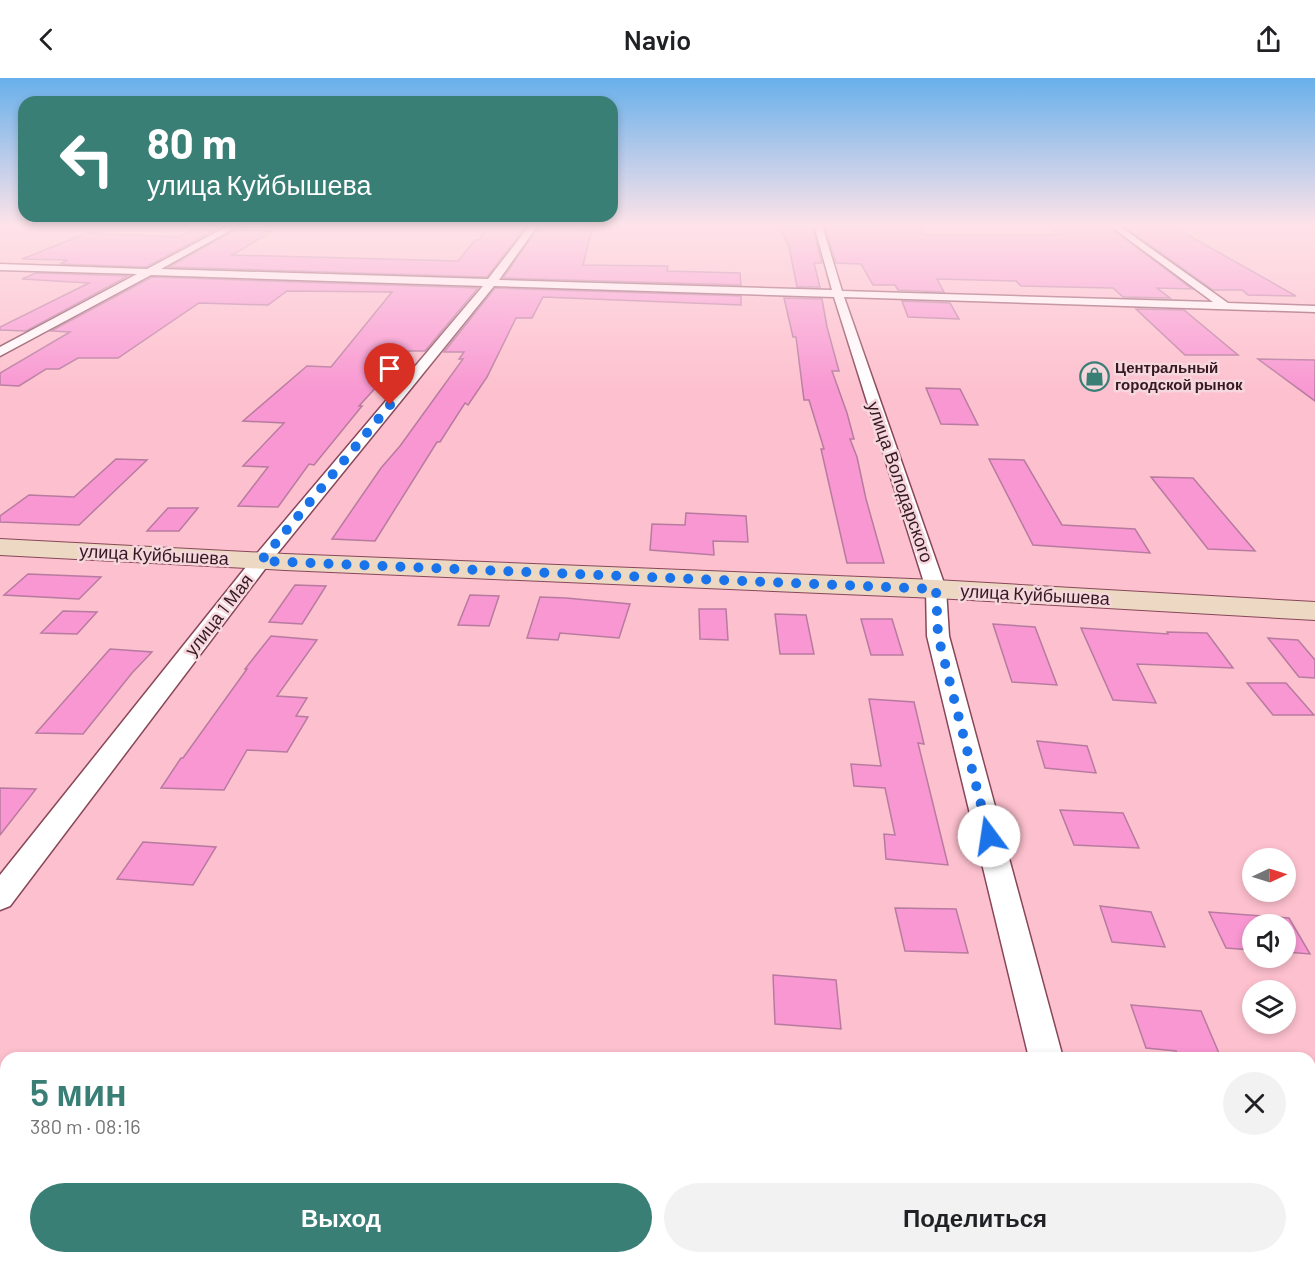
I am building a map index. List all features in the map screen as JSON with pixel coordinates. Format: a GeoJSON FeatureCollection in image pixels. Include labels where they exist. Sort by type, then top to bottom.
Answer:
{"type":"FeatureCollection","features":[{"type":"Feature","properties":{"kind":"street"},"geometry":{"type":"LineString","coordinates":[[0,352],[132,280]]}},
{"type":"Feature","properties":{"kind":"street"},"geometry":{"type":"LineString","coordinates":[[413,280],[1315,309]]}},
{"type":"Feature","properties":{"kind":"street","name":"улица 1 Мая"},"geometry":{"type":"LineString","coordinates":[[0,897],[261,561],[493,280]]}},
{"type":"Feature","properties":{"kind":"street","name":"улица Володарского"},"geometry":{"type":"LineString","coordinates":[[834,280],[936,589],[938,636],[1044,1052]]}},
{"type":"Feature","properties":{"kind":"street"},"geometry":{"type":"LineString","coordinates":[[1189,280],[1225,306]]}},
{"type":"Feature","properties":{"kind":"street","name":"улица Куйбышева"},"geometry":{"type":"LineString","coordinates":[[0,547],[261,561],[936,589],[1315,612]]}},
{"type":"Feature","properties":{"kind":"building"},"geometry":{"type":"Polygon","coordinates":[[[43,280],[120,280],[26,331],[0,330],[0,327],[89,283],[43,280]]]}},
{"type":"Feature","properties":{"kind":"building"},"geometry":{"type":"Polygon","coordinates":[[[146,280],[248,280],[478,288],[425,351],[409,351],[359,406],[362,406],[314,465],[309,464],[278,507],[238,506],[268,467],[243,466],[284,423],[243,421],[307,366],[331,367],[392,292],[287,291],[268,305],[199,303],[118,358],[78,358],[59,369],[46,369],[19,386],[0,385],[0,373],[70,332],[51,331],[146,280]]]}},
{"type":"Feature","properties":{"kind":"building"},"geometry":{"type":"Polygon","coordinates":[[[580,280],[741,280],[741,285],[580,280]]]}},
{"type":"Feature","properties":{"kind":"building"},"geometry":{"type":"Polygon","coordinates":[[[796,280],[818,280],[820,287],[797,287],[796,280]]]}},
{"type":"Feature","properties":{"kind":"building"},"geometry":{"type":"Polygon","coordinates":[[[870,280],[938,280],[944,292],[898,290],[895,285],[873,285],[870,280]]]}},
{"type":"Feature","properties":{"kind":"building"},"geometry":{"type":"Polygon","coordinates":[[[987,280],[1180,280],[1192,289],[1157,288],[1170,298],[1123,297],[1113,288],[1021,286],[1016,281],[987,280]]]}},
{"type":"Feature","properties":{"kind":"building"},"geometry":{"type":"Polygon","coordinates":[[[1199,280],[1268,280],[1296,296],[1248,295],[1242,290],[1213,290],[1199,280]]]}},
{"type":"Feature","properties":{"kind":"building"},"geometry":{"type":"Polygon","coordinates":[[[495,288],[741,296],[741,305],[543,297],[532,318],[516,318],[487,377],[468,405],[465,403],[440,442],[437,442],[375,541],[332,539],[381,468],[400,446],[463,359],[459,359],[464,352],[444,352],[495,288]]]}},
{"type":"Feature","properties":{"kind":"building"},"geometry":{"type":"Polygon","coordinates":[[[784,298],[822,299],[839,371],[832,371],[847,413],[854,439],[850,439],[857,457],[884,563],[847,563],[821,449],[824,449],[809,400],[804,400],[796,337],[793,337],[784,298]]]}},
{"type":"Feature","properties":{"kind":"building"},"geometry":{"type":"Polygon","coordinates":[[[902,301],[950,303],[959,319],[908,317],[902,301]]]}},
{"type":"Feature","properties":{"kind":"building"},"geometry":{"type":"Polygon","coordinates":[[[1136,309],[1184,310],[1238,355],[1185,355],[1136,309]]]}},
{"type":"Feature","properties":{"kind":"building"},"geometry":{"type":"Polygon","coordinates":[[[1258,359],[1315,360],[1315,401],[1258,359]]]}},
{"type":"Feature","properties":{"kind":"building"},"geometry":{"type":"Polygon","coordinates":[[[926,388],[960,389],[978,425],[941,424],[926,388]]]}},
{"type":"Feature","properties":{"kind":"building"},"geometry":{"type":"Polygon","coordinates":[[[116,459],[147,460],[79,525],[0,522],[0,516],[29,495],[74,497],[116,459]]]}},
{"type":"Feature","properties":{"kind":"building"},"geometry":{"type":"Polygon","coordinates":[[[989,459],[1024,460],[1062,525],[1135,529],[1150,553],[1033,545],[989,459]]]}},
{"type":"Feature","properties":{"kind":"building"},"geometry":{"type":"Polygon","coordinates":[[[1151,477],[1193,478],[1255,551],[1208,549],[1151,477]]]}},
{"type":"Feature","properties":{"kind":"building"},"geometry":{"type":"Polygon","coordinates":[[[168,508],[198,508],[179,531],[147,531],[168,508]]]}},
{"type":"Feature","properties":{"kind":"building"},"geometry":{"type":"Polygon","coordinates":[[[686,513],[746,516],[748,542],[713,541],[714,555],[650,550],[652,524],[685,525],[686,513]]]}},
{"type":"Feature","properties":{"kind":"building"},"geometry":{"type":"Polygon","coordinates":[[[28,574],[101,577],[79,599],[4,595],[28,574]]]}},
{"type":"Feature","properties":{"kind":"building"},"geometry":{"type":"Polygon","coordinates":[[[295,585],[326,586],[302,624],[269,622],[295,585]]]}},
{"type":"Feature","properties":{"kind":"building"},"geometry":{"type":"Polygon","coordinates":[[[470,595],[499,596],[489,626],[458,625],[470,595]]]}},
{"type":"Feature","properties":{"kind":"building"},"geometry":{"type":"Polygon","coordinates":[[[540,597],[630,604],[619,638],[560,633],[558,640],[527,638],[540,597]]]}},
{"type":"Feature","properties":{"kind":"building"},"geometry":{"type":"Polygon","coordinates":[[[699,609],[726,609],[728,640],[700,639],[699,609]]]}},
{"type":"Feature","properties":{"kind":"building"},"geometry":{"type":"Polygon","coordinates":[[[63,611],[97,612],[77,634],[41,633],[63,611]]]}},
{"type":"Feature","properties":{"kind":"building"},"geometry":{"type":"Polygon","coordinates":[[[775,614],[806,615],[814,654],[780,654],[775,614]]]}},
{"type":"Feature","properties":{"kind":"building"},"geometry":{"type":"Polygon","coordinates":[[[861,619],[892,619],[903,655],[871,655],[861,619]]]}},
{"type":"Feature","properties":{"kind":"building"},"geometry":{"type":"Polygon","coordinates":[[[993,624],[1035,627],[1057,685],[1012,682],[993,624]]]}},
{"type":"Feature","properties":{"kind":"building"},"geometry":{"type":"Polygon","coordinates":[[[1081,628],[1168,634],[1167,632],[1207,633],[1233,668],[1137,664],[1156,703],[1113,700],[1081,628]]]}},
{"type":"Feature","properties":{"kind":"building"},"geometry":{"type":"Polygon","coordinates":[[[271,636],[317,640],[277,696],[307,698],[296,716],[308,717],[287,752],[247,750],[224,790],[161,788],[247,669],[245,669],[271,636]]]}},
{"type":"Feature","properties":{"kind":"building"},"geometry":{"type":"Polygon","coordinates":[[[1268,638],[1298,640],[1315,660],[1315,678],[1299,677],[1268,638]]]}},
{"type":"Feature","properties":{"kind":"building"},"geometry":{"type":"Polygon","coordinates":[[[110,649],[152,652],[83,734],[36,733],[110,649]]]}},
{"type":"Feature","properties":{"kind":"building"},"geometry":{"type":"Polygon","coordinates":[[[1247,683],[1286,683],[1314,715],[1273,715],[1247,683]]]}},
{"type":"Feature","properties":{"kind":"building"},"geometry":{"type":"Polygon","coordinates":[[[869,699],[914,702],[924,744],[918,743],[948,865],[886,859],[884,834],[895,835],[885,788],[854,786],[851,764],[881,766],[869,699]]]}},
{"type":"Feature","properties":{"kind":"building"},"geometry":{"type":"Polygon","coordinates":[[[1037,741],[1087,746],[1096,773],[1045,768],[1037,741]]]}},
{"type":"Feature","properties":{"kind":"building"},"geometry":{"type":"Polygon","coordinates":[[[0,788],[36,789],[0,835],[0,788]]]}},
{"type":"Feature","properties":{"kind":"building"},"geometry":{"type":"Polygon","coordinates":[[[1060,810],[1123,813],[1139,848],[1074,845],[1060,810]]]}},
{"type":"Feature","properties":{"kind":"building"},"geometry":{"type":"Polygon","coordinates":[[[143,842],[216,847],[193,885],[117,879],[143,842]]]}},
{"type":"Feature","properties":{"kind":"building"},"geometry":{"type":"Polygon","coordinates":[[[1100,906],[1151,912],[1165,947],[1112,942],[1100,906]]]}},
{"type":"Feature","properties":{"kind":"building"},"geometry":{"type":"Polygon","coordinates":[[[895,908],[956,909],[968,953],[905,951],[895,908]]]}},
{"type":"Feature","properties":{"kind":"building"},"geometry":{"type":"Polygon","coordinates":[[[1209,912],[1242,914],[1242,949],[1226,948],[1209,912]]]}},
{"type":"Feature","properties":{"kind":"building"},"geometry":{"type":"Polygon","coordinates":[[[1296,930],[1310,954],[1296,953],[1296,930]]]}},
{"type":"Feature","properties":{"kind":"building"},"geometry":{"type":"Polygon","coordinates":[[[773,975],[836,980],[841,1029],[775,1024],[773,975]]]}},
{"type":"Feature","properties":{"kind":"building"},"geometry":{"type":"Polygon","coordinates":[[[1131,1005],[1201,1011],[1218,1052],[1176,1052],[1146,1048],[1131,1005]]]}},
{"type":"Feature","properties":{"kind":"place","name":"Центральный городской рынок"},"geometry":{"type":"Point","coordinates":[1094,377]}},
{"type":"Feature","properties":{"kind":"route"},"geometry":{"type":"LineString","coordinates":[[390,405],[261,561],[936,589],[938,636],[989,836]]}}]}
